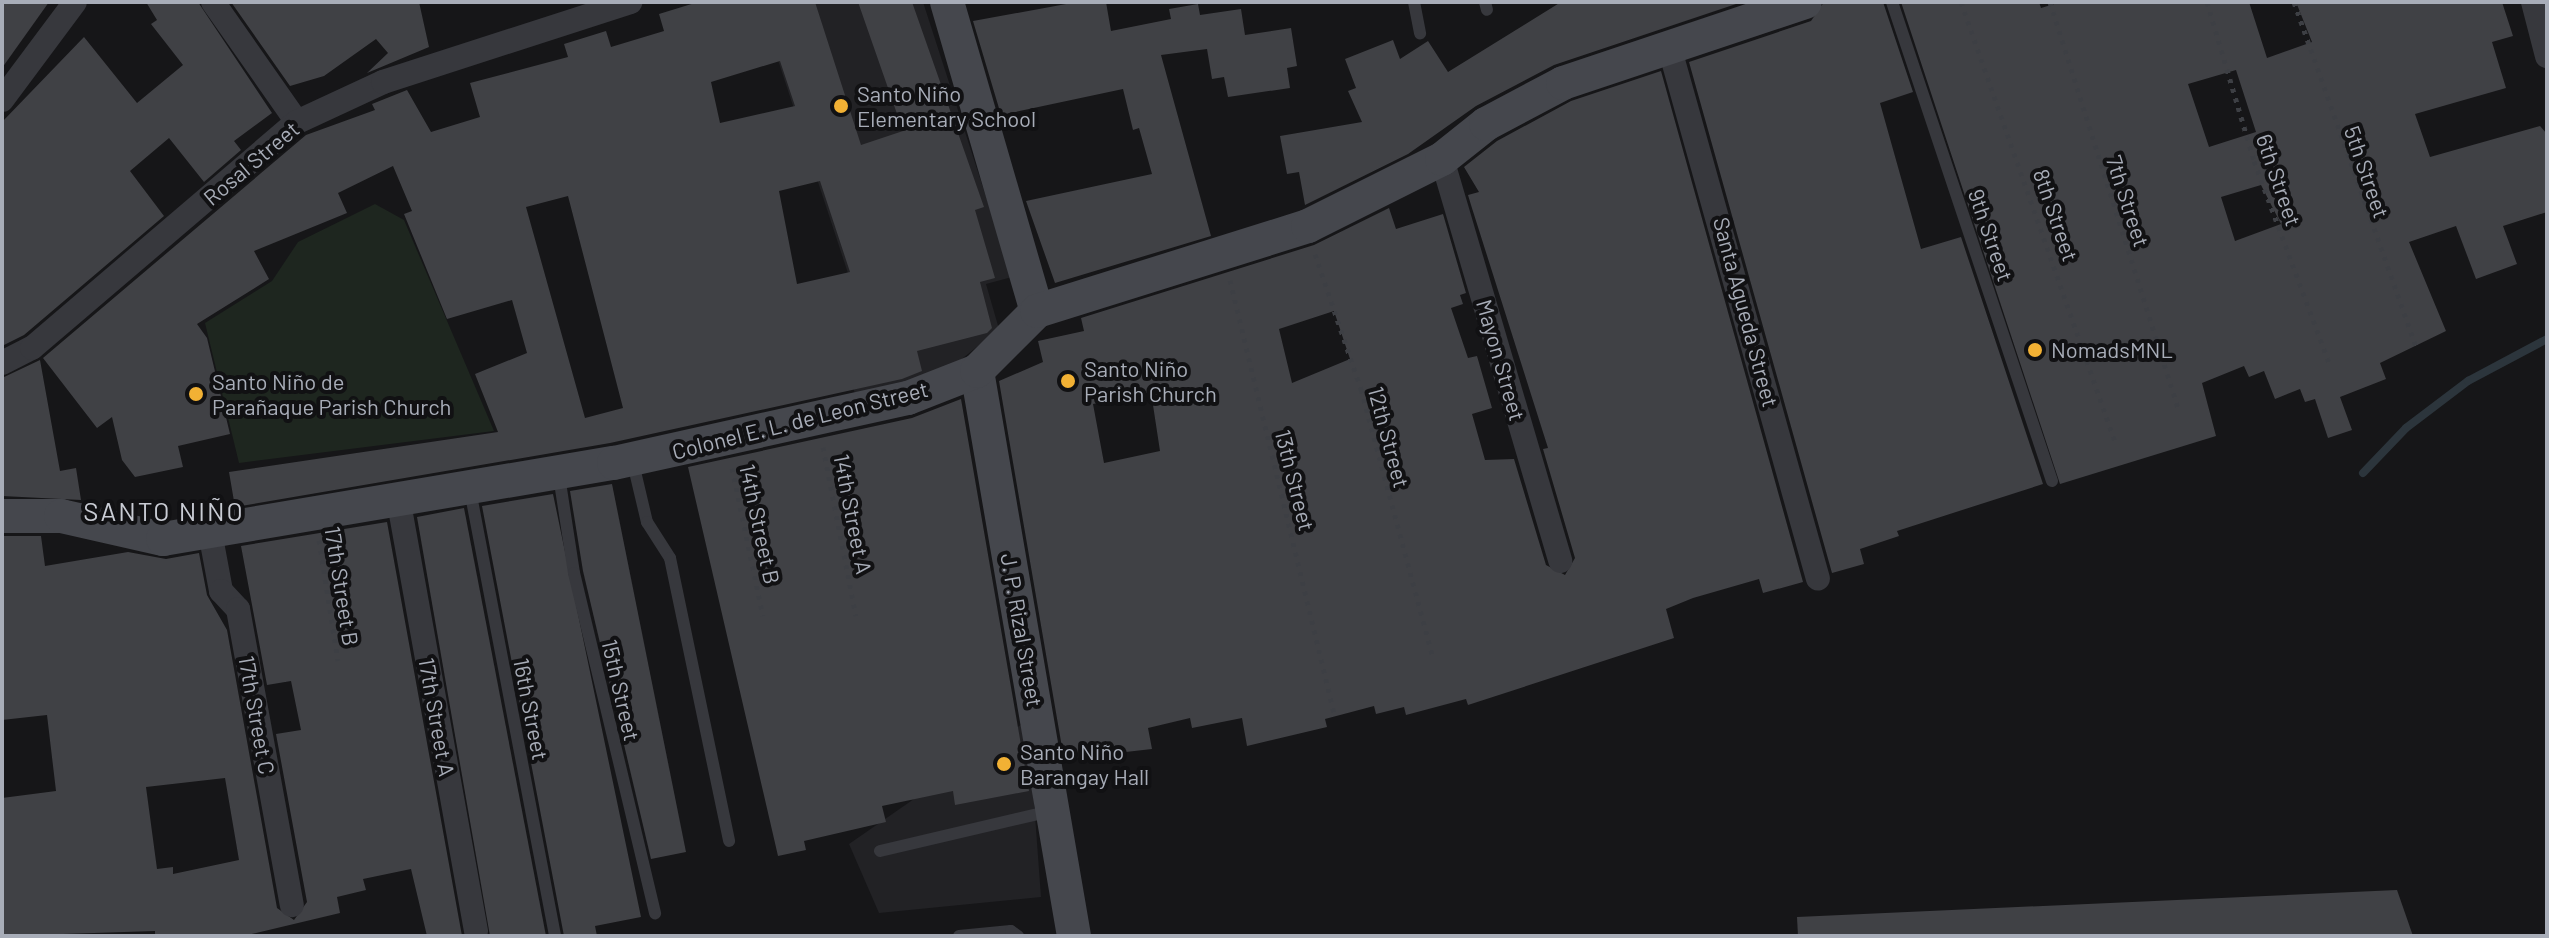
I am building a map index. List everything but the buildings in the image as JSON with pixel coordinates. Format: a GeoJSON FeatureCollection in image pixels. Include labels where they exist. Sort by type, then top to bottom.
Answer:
{"type":"FeatureCollection","features":[{"type":"Feature","properties":{"kind":"street"},"geometry":{"type":"LineString","coordinates":[[2,100],[75,2]]}},
{"type":"Feature","properties":{"kind":"street"},"geometry":{"type":"LineString","coordinates":[[213,2],[297,122]]}},
{"type":"Feature","properties":{"kind":"street","name":"Rosal Street"},"geometry":{"type":"LineString","coordinates":[[2,363],[32,348],[297,122],[383,82],[630,2]]}},
{"type":"Feature","properties":{"kind":"street"},"geometry":{"type":"LineString","coordinates":[[947,2],[1037,311]]}},
{"type":"Feature","properties":{"kind":"street","name":"Colonel E. L. de Leon Street"},"geometry":{"type":"LineString","coordinates":[[2,516],[61,516],[163,539],[470,490],[632,459],[908,398],[977,371],[1037,311],[1308,226],[1442,159],[1486,124],[1563,83],[1805,2]]}},
{"type":"Feature","properties":{"kind":"street"},"geometry":{"type":"LineString","coordinates":[[2533,2],[2547,56]]}},
{"type":"Feature","properties":{"kind":"street","name":"Santa Agueda Street"},"geometry":{"type":"LineString","coordinates":[[1669,46],[1818,579]]}},
{"type":"Feature","properties":{"kind":"street","name":"Mayon Street"},"geometry":{"type":"LineString","coordinates":[[1442,159],[1560,561]]}},
{"type":"Feature","properties":{"kind":"street","name":"J. P. Rizal Street"},"geometry":{"type":"LineString","coordinates":[[977,371],[1074,936]]}},
{"type":"Feature","properties":{"kind":"street","name":"17th Street A"},"geometry":{"type":"LineString","coordinates":[[399,503],[476,931]]}},
{"type":"Feature","properties":{"kind":"street","name":"17th Street C"},"geometry":{"type":"LineString","coordinates":[[210,532],[221,591],[238,609],[292,905]]}},
{"type":"Feature","properties":{"kind":"lane"},"geometry":{"type":"LineString","coordinates":[[1414,2],[1420,33]]}},
{"type":"Feature","properties":{"kind":"lane","name":"9th Street"},"geometry":{"type":"LineString","coordinates":[[1892,2],[2052,481]]}},
{"type":"Feature","properties":{"kind":"lane"},"geometry":{"type":"LineString","coordinates":[[632,459],[647,522],[670,558],[729,841]]}},
{"type":"Feature","properties":{"kind":"lane","name":"15th Street"},"geometry":{"type":"LineString","coordinates":[[558,473],[574,573],[655,914]]}},
{"type":"Feature","properties":{"kind":"lane","name":"16th Street"},"geometry":{"type":"LineString","coordinates":[[470,490],[555,936]]}},
{"type":"Feature","properties":{"kind":"lane"},"geometry":{"type":"LineString","coordinates":[[880,851],[1053,811]]}},
{"type":"Feature","properties":{"kind":"lane"},"geometry":{"type":"LineString","coordinates":[[959,936],[1011,931],[1018,936]]}},
{"type":"Feature","properties":{"kind":"path","name":"8th Street"},"geometry":{"type":"LineString","coordinates":[[1961,2],[2115,441]]}},
{"type":"Feature","properties":{"kind":"path","name":"7th Street"},"geometry":{"type":"LineString","coordinates":[[2050,2],[2179,410]]}},
{"type":"Feature","properties":{"kind":"path","name":"6th Street"},"geometry":{"type":"LineString","coordinates":[[2207,2],[2254,161],[2330,365]]}},
{"type":"Feature","properties":{"kind":"path","name":"5th Street"},"geometry":{"type":"LineString","coordinates":[[2294,2],[2378,253],[2417,350]]}},
{"type":"Feature","properties":{"kind":"path","name":"12th Street"},"geometry":{"type":"LineString","coordinates":[[1308,226],[1361,389],[1433,657]]}},
{"type":"Feature","properties":{"kind":"path","name":"13th Street"},"geometry":{"type":"LineString","coordinates":[[1223,252],[1335,716]]}},
{"type":"Feature","properties":{"kind":"path","name":"14th Street A"},"geometry":{"type":"LineString","coordinates":[[818,418],[856,616]]}},
{"type":"Feature","properties":{"kind":"path","name":"14th Street B"},"geometry":{"type":"LineString","coordinates":[[726,439],[763,616]]}},
{"type":"Feature","properties":{"kind":"path","name":"17th Street B"},"geometry":{"type":"LineString","coordinates":[[315,516],[338,661]]}},
{"type":"Feature","properties":{"kind":"shaded area","name":"Santo Niño Elementary School"},"geometry":{"type":"Polygon","coordinates":[[[759,2],[923,2],[1012,277],[986,284],[999,329],[927,387],[858,405],[836,324],[862,316],[759,2]]]}},
{"type":"Feature","properties":{"kind":"shaded area"},"geometry":{"type":"Polygon","coordinates":[[[375,204],[404,220],[494,431],[239,463],[205,323],[272,281],[298,242],[375,204]]]}},
{"type":"Feature","properties":{"kind":"shaded area"},"geometry":{"type":"Polygon","coordinates":[[[1028,720],[1041,897],[879,913],[849,844],[1028,720]]]}},
{"type":"Feature","properties":{"kind":"waterway"},"geometry":{"type":"LineString","coordinates":[[2363,473],[2406,428],[2468,381],[2547,339]]}},
{"type":"Feature","properties":{"kind":"place","name":"Santo Niño Elementary School"},"geometry":{"type":"Point","coordinates":[841,106]}},
{"type":"Feature","properties":{"kind":"place","name":"NomadsMNL"},"geometry":{"type":"Point","coordinates":[2035,350]}},
{"type":"Feature","properties":{"kind":"place","name":"Santo Niño Parish Church"},"geometry":{"type":"Point","coordinates":[1068,381]}},
{"type":"Feature","properties":{"kind":"place","name":"Santo Niño de Parañaque Parish Church"},"geometry":{"type":"Point","coordinates":[196,394]}},
{"type":"Feature","properties":{"kind":"place","name":"Santo Niño Barangay Hall"},"geometry":{"type":"Point","coordinates":[1004,764]}},
{"type":"Feature","properties":{"kind":"district","name":"SANTO NIÑO"},"geometry":{"type":"Point","coordinates":[164,511]}}]}
